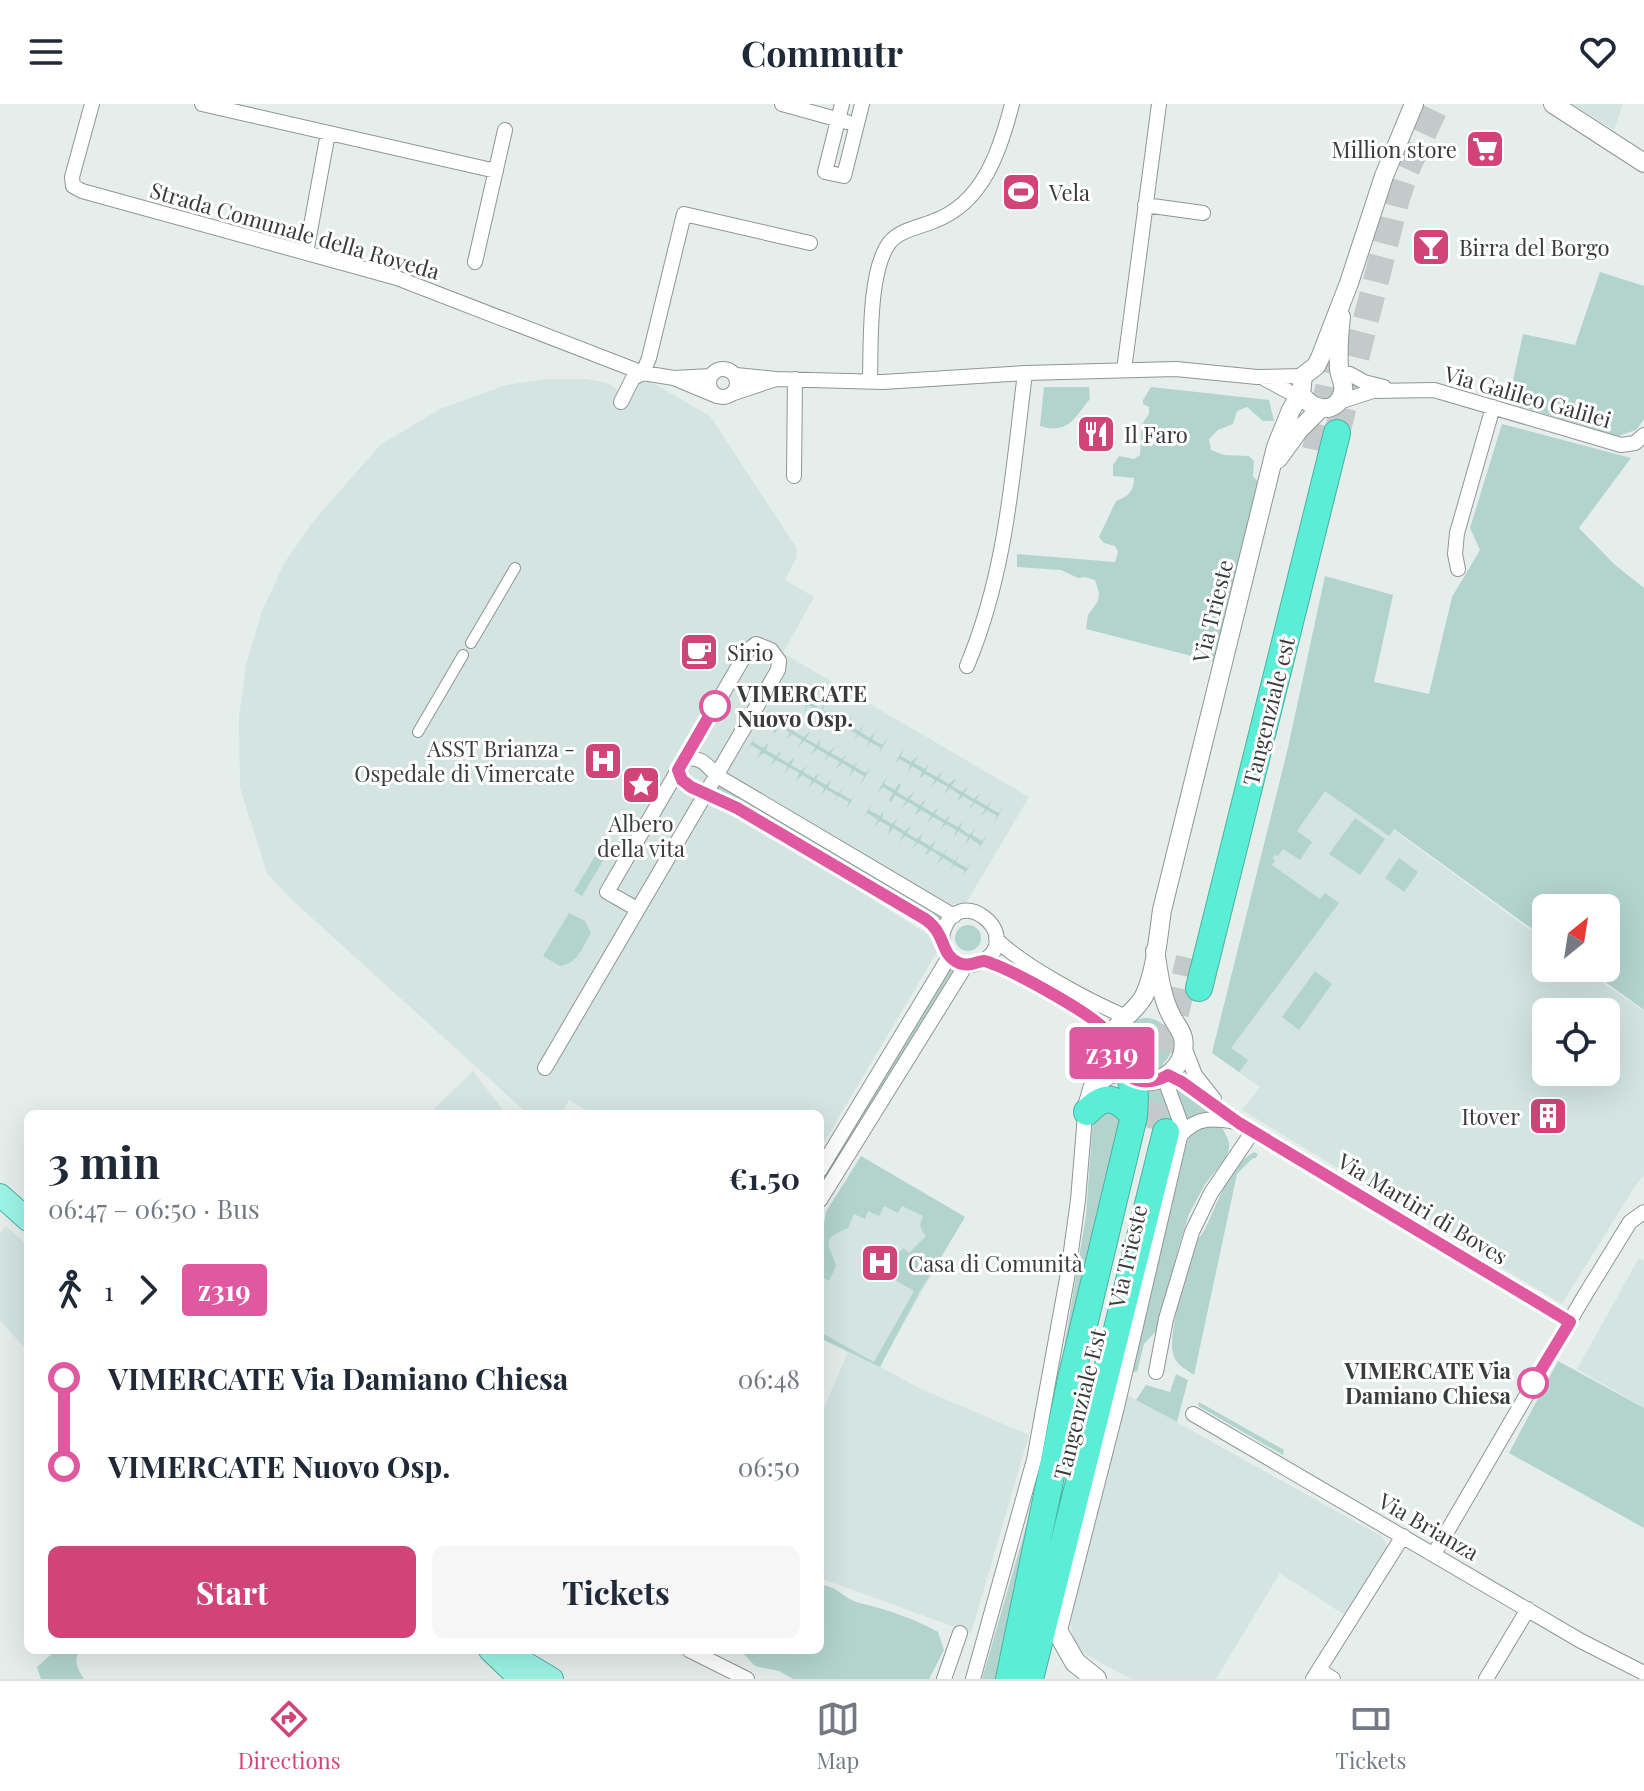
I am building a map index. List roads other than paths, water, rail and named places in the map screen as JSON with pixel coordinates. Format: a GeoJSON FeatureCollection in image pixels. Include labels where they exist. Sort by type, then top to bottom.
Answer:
{"type":"FeatureCollection","features":[{"type":"Feature","properties":{"kind":"highway","name":"Tangenziale est"},"geometry":{"type":"LineString","coordinates":[[1199,988],[1337,433]]}},
{"type":"Feature","properties":{"kind":"highway","name":"Tangenziale est"},"geometry":{"type":"LineString","coordinates":[[1189,958],[1315,450]]}},
{"type":"Feature","properties":{"kind":"highway"},"geometry":{"type":"LineString","coordinates":[[1127,1075],[1135,1096],[1157,1128]]}},
{"type":"Feature","properties":{"kind":"highway"},"geometry":{"type":"LineString","coordinates":[[1086,1118],[1098,1101],[1110,1099],[1157,1128]]}},
{"type":"Feature","properties":{"kind":"highway","name":"Tangenziale Est"},"geometry":{"type":"LineString","coordinates":[[1015,1675],[1157,1128]]}},
{"type":"Feature","properties":{"kind":"highway"},"geometry":{"type":"LineString","coordinates":[[1047,1679],[1059,1634]]}},
{"type":"Feature","properties":{"kind":"main road"},"geometry":{"type":"LineString","coordinates":[[0,1195],[24,1216]]}},
{"type":"Feature","properties":{"kind":"main road"},"geometry":{"type":"LineString","coordinates":[[1059,1634],[1075,1662],[1096,1679]]}},
{"type":"Feature","properties":{"kind":"main road"},"geometry":{"type":"LineString","coordinates":[[502,1654],[520,1679]]}},
{"type":"Feature","properties":{"kind":"main road"},"geometry":{"type":"LineString","coordinates":[[504,1654],[536,1679]]}},
{"type":"Feature","properties":{"kind":"main road"},"geometry":{"type":"LineString","coordinates":[[506,1654],[552,1679]]}},
{"type":"Feature","properties":{"kind":"street","name":"Strada Comunale della Roveda"},"geometry":{"type":"LineString","coordinates":[[92,104],[72,177],[73,186],[82,191],[397,278],[643,373],[674,378],[711,376],[723,369],[736,375],[776,379],[870,381],[1176,369],[1257,377],[1291,393],[1306,378]]}},
{"type":"Feature","properties":{"kind":"street"},"geometry":{"type":"LineString","coordinates":[[202,104],[496,171]]}},
{"type":"Feature","properties":{"kind":"street"},"geometry":{"type":"LineString","coordinates":[[782,104],[857,124]]}},
{"type":"Feature","properties":{"kind":"street"},"geometry":{"type":"LineString","coordinates":[[842,104],[825,172],[844,176],[862,104]]}},
{"type":"Feature","properties":{"kind":"street"},"geometry":{"type":"LineString","coordinates":[[870,381],[875,275],[883,256],[891,241],[911,229],[947,215],[967,202],[991,169],[1012,104]]}},
{"type":"Feature","properties":{"kind":"street"},"geometry":{"type":"LineString","coordinates":[[1124,370],[1159,104]]}},
{"type":"Feature","properties":{"kind":"street","name":"Via Trieste"},"geometry":{"type":"LineString","coordinates":[[973,1679],[1034,1460],[1068,1273],[1086,1103],[1092,1082],[1127,1014],[1144,997],[1162,910],[1282,430],[1343,298],[1384,176],[1414,104]]}},
{"type":"Feature","properties":{"kind":"street"},"geometry":{"type":"LineString","coordinates":[[1553,104],[1644,163]]}},
{"type":"Feature","properties":{"kind":"street"},"geometry":{"type":"LineString","coordinates":[[475,262],[505,130]]}},
{"type":"Feature","properties":{"kind":"street"},"geometry":{"type":"LineString","coordinates":[[306,253],[328,133]]}},
{"type":"Feature","properties":{"kind":"street"},"geometry":{"type":"LineString","coordinates":[[1145,205],[1203,213]]}},
{"type":"Feature","properties":{"kind":"street"},"geometry":{"type":"LineString","coordinates":[[621,402],[633,378],[643,373],[659,323],[684,214],[810,243]]}},
{"type":"Feature","properties":{"kind":"street","name":"Via Trieste"},"geometry":{"type":"LineString","coordinates":[[1272,468],[1299,430],[1343,392],[1339,374],[1343,298]]}},
{"type":"Feature","properties":{"kind":"street"},"geometry":{"type":"LineString","coordinates":[[1328,406],[1306,403],[1306,378],[1330,367],[1339,374]]}},
{"type":"Feature","properties":{"kind":"street"},"geometry":{"type":"LineString","coordinates":[[967,666],[981,634],[1003,550],[1025,373]]}},
{"type":"Feature","properties":{"kind":"street","name":"Via Galileo Galilei"},"geometry":{"type":"LineString","coordinates":[[1339,374],[1350,374],[1364,382],[1396,389]]}},
{"type":"Feature","properties":{"kind":"street"},"geometry":{"type":"LineString","coordinates":[[734,393],[738,385],[736,375]]}},
{"type":"Feature","properties":{"kind":"street"},"geometry":{"type":"LineString","coordinates":[[711,376],[709,385],[717,396]]}},
{"type":"Feature","properties":{"kind":"street","name":"Strada Comunale della Roveda"},"geometry":{"type":"LineString","coordinates":[[674,378],[726,398],[776,379]]}},
{"type":"Feature","properties":{"kind":"street"},"geometry":{"type":"LineString","coordinates":[[794,476],[795,379]]}},
{"type":"Feature","properties":{"kind":"street","name":"Via Galileo Galilei"},"geometry":{"type":"LineString","coordinates":[[1328,406],[1373,391],[1434,390],[1621,445],[1635,443],[1644,435]]}},
{"type":"Feature","properties":{"kind":"street"},"geometry":{"type":"LineString","coordinates":[[1458,569],[1455,554],[1457,533],[1493,407]]}},
{"type":"Feature","properties":{"kind":"street"},"geometry":{"type":"LineString","coordinates":[[471,643],[515,568]]}},
{"type":"Feature","properties":{"kind":"street"},"geometry":{"type":"LineString","coordinates":[[545,1068],[778,670],[779,661],[766,646],[756,644],[748,650],[607,892],[637,909]]}},
{"type":"Feature","properties":{"kind":"street"},"geometry":{"type":"LineString","coordinates":[[418,732],[463,655]]}},
{"type":"Feature","properties":{"kind":"street"},"geometry":{"type":"LineString","coordinates":[[681,765],[698,758],[704,761],[716,775],[954,916]]}},
{"type":"Feature","properties":{"kind":"street"},"geometry":{"type":"LineString","coordinates":[[681,765],[685,784],[737,808],[925,919],[942,937],[949,957],[966,965],[983,961],[990,956],[996,939]]}},
{"type":"Feature","properties":{"kind":"street"},"geometry":{"type":"LineString","coordinates":[[942,937],[944,928],[954,916],[970,911],[979,913],[992,923],[996,939],[1011,953],[1105,1009],[1127,1014],[1152,1008],[1172,1018]]}},
{"type":"Feature","properties":{"kind":"street","name":"Via Trieste"},"geometry":{"type":"LineString","coordinates":[[1155,951],[1161,989],[1172,1018],[1179,1026],[1184,1047]]}},
{"type":"Feature","properties":{"kind":"street"},"geometry":{"type":"LineString","coordinates":[[824,1163],[949,957]]}},
{"type":"Feature","properties":{"kind":"street"},"geometry":{"type":"LineString","coordinates":[[983,961],[1007,969],[1093,1019],[1111,1044],[1118,1067],[1127,1075],[1149,1081],[1166,1076],[1182,1058],[1184,1047]]}},
{"type":"Feature","properties":{"kind":"street"},"geometry":{"type":"LineString","coordinates":[[824,1194],[966,965]]}},
{"type":"Feature","properties":{"kind":"street","name":"Via Martiri di Boves"},"geometry":{"type":"LineString","coordinates":[[1184,1047],[1195,1075],[1221,1109]]}},
{"type":"Feature","properties":{"kind":"street","name":"Via Trieste"},"geometry":{"type":"LineString","coordinates":[[1086,1118],[1101,1083],[1115,1074],[1127,1075]]}},
{"type":"Feature","properties":{"kind":"street","name":"Via Trieste"},"geometry":{"type":"LineString","coordinates":[[1059,1634],[1117,1407],[1157,1128],[1180,1121],[1166,1076]]}},
{"type":"Feature","properties":{"kind":"street","name":"Via Martiri di Boves"},"geometry":{"type":"LineString","coordinates":[[1166,1076],[1570,1322]]}},
{"type":"Feature","properties":{"kind":"street","name":"Via Martiri di Boves"},"geometry":{"type":"LineString","coordinates":[[1157,1128],[1188,1126],[1201,1120],[1216,1119],[1239,1123]]}},
{"type":"Feature","properties":{"kind":"street"},"geometry":{"type":"LineString","coordinates":[[1156,1372],[1166,1319],[1192,1232],[1211,1193],[1253,1131]]}},
{"type":"Feature","properties":{"kind":"street"},"geometry":{"type":"LineString","coordinates":[[1434,1554],[1511,1417],[1630,1222],[1644,1212]]}},
{"type":"Feature","properties":{"kind":"street","name":"Via Brianza"},"geometry":{"type":"LineString","coordinates":[[1193,1414],[1644,1673]]}},
{"type":"Feature","properties":{"kind":"street"},"geometry":{"type":"LineString","coordinates":[[1333,1679],[1316,1674],[1403,1536]]}},
{"type":"Feature","properties":{"kind":"street"},"geometry":{"type":"LineString","coordinates":[[1486,1679],[1528,1609]]}},
{"type":"Feature","properties":{"kind":"street"},"geometry":{"type":"LineString","coordinates":[[944,1679],[960,1633]]}},
{"type":"Feature","properties":{"kind":"street"},"geometry":{"type":"LineString","coordinates":[[697,1654],[747,1679]]}},
{"type":"Feature","properties":{"kind":"tunnel"},"geometry":{"type":"LineString","coordinates":[[1337,433],[1396,202],[1406,171],[1437,104]]}},
{"type":"Feature","properties":{"kind":"tunnel"},"geometry":{"type":"LineString","coordinates":[[1315,450],[1338,340]]}},
{"type":"Feature","properties":{"kind":"tunnel"},"geometry":{"type":"LineString","coordinates":[[1149,1128],[1189,958]]}},
{"type":"Feature","properties":{"kind":"place","name":"Million store"},"geometry":{"type":"Point","coordinates":[1485,149]}},
{"type":"Feature","properties":{"kind":"place","name":"Vela"},"geometry":{"type":"Point","coordinates":[1021,192]}},
{"type":"Feature","properties":{"kind":"place","name":"Birra del Borgo"},"geometry":{"type":"Point","coordinates":[1431,247]}},
{"type":"Feature","properties":{"kind":"place","name":"Il Faro"},"geometry":{"type":"Point","coordinates":[1096,434]}},
{"type":"Feature","properties":{"kind":"place","name":"Sirio"},"geometry":{"type":"Point","coordinates":[699,652]}},
{"type":"Feature","properties":{"kind":"place","name":"VIMERCATE Nuovo Osp."},"geometry":{"type":"Point","coordinates":[715,706]}},
{"type":"Feature","properties":{"kind":"place","name":"ASST Brianza - Ospedale di Vimercate"},"geometry":{"type":"Point","coordinates":[603,761]}},
{"type":"Feature","properties":{"kind":"place","name":"Albero della vita"},"geometry":{"type":"Point","coordinates":[641,785]}},
{"type":"Feature","properties":{"kind":"place","name":"Itover"},"geometry":{"type":"Point","coordinates":[1548,1116]}},
{"type":"Feature","properties":{"kind":"place","name":"Casa di Comunità"},"geometry":{"type":"Point","coordinates":[880,1263]}},
{"type":"Feature","properties":{"kind":"place","name":"VIMERCATE Via Damiano Chiesa"},"geometry":{"type":"Point","coordinates":[1533,1383]}}]}
